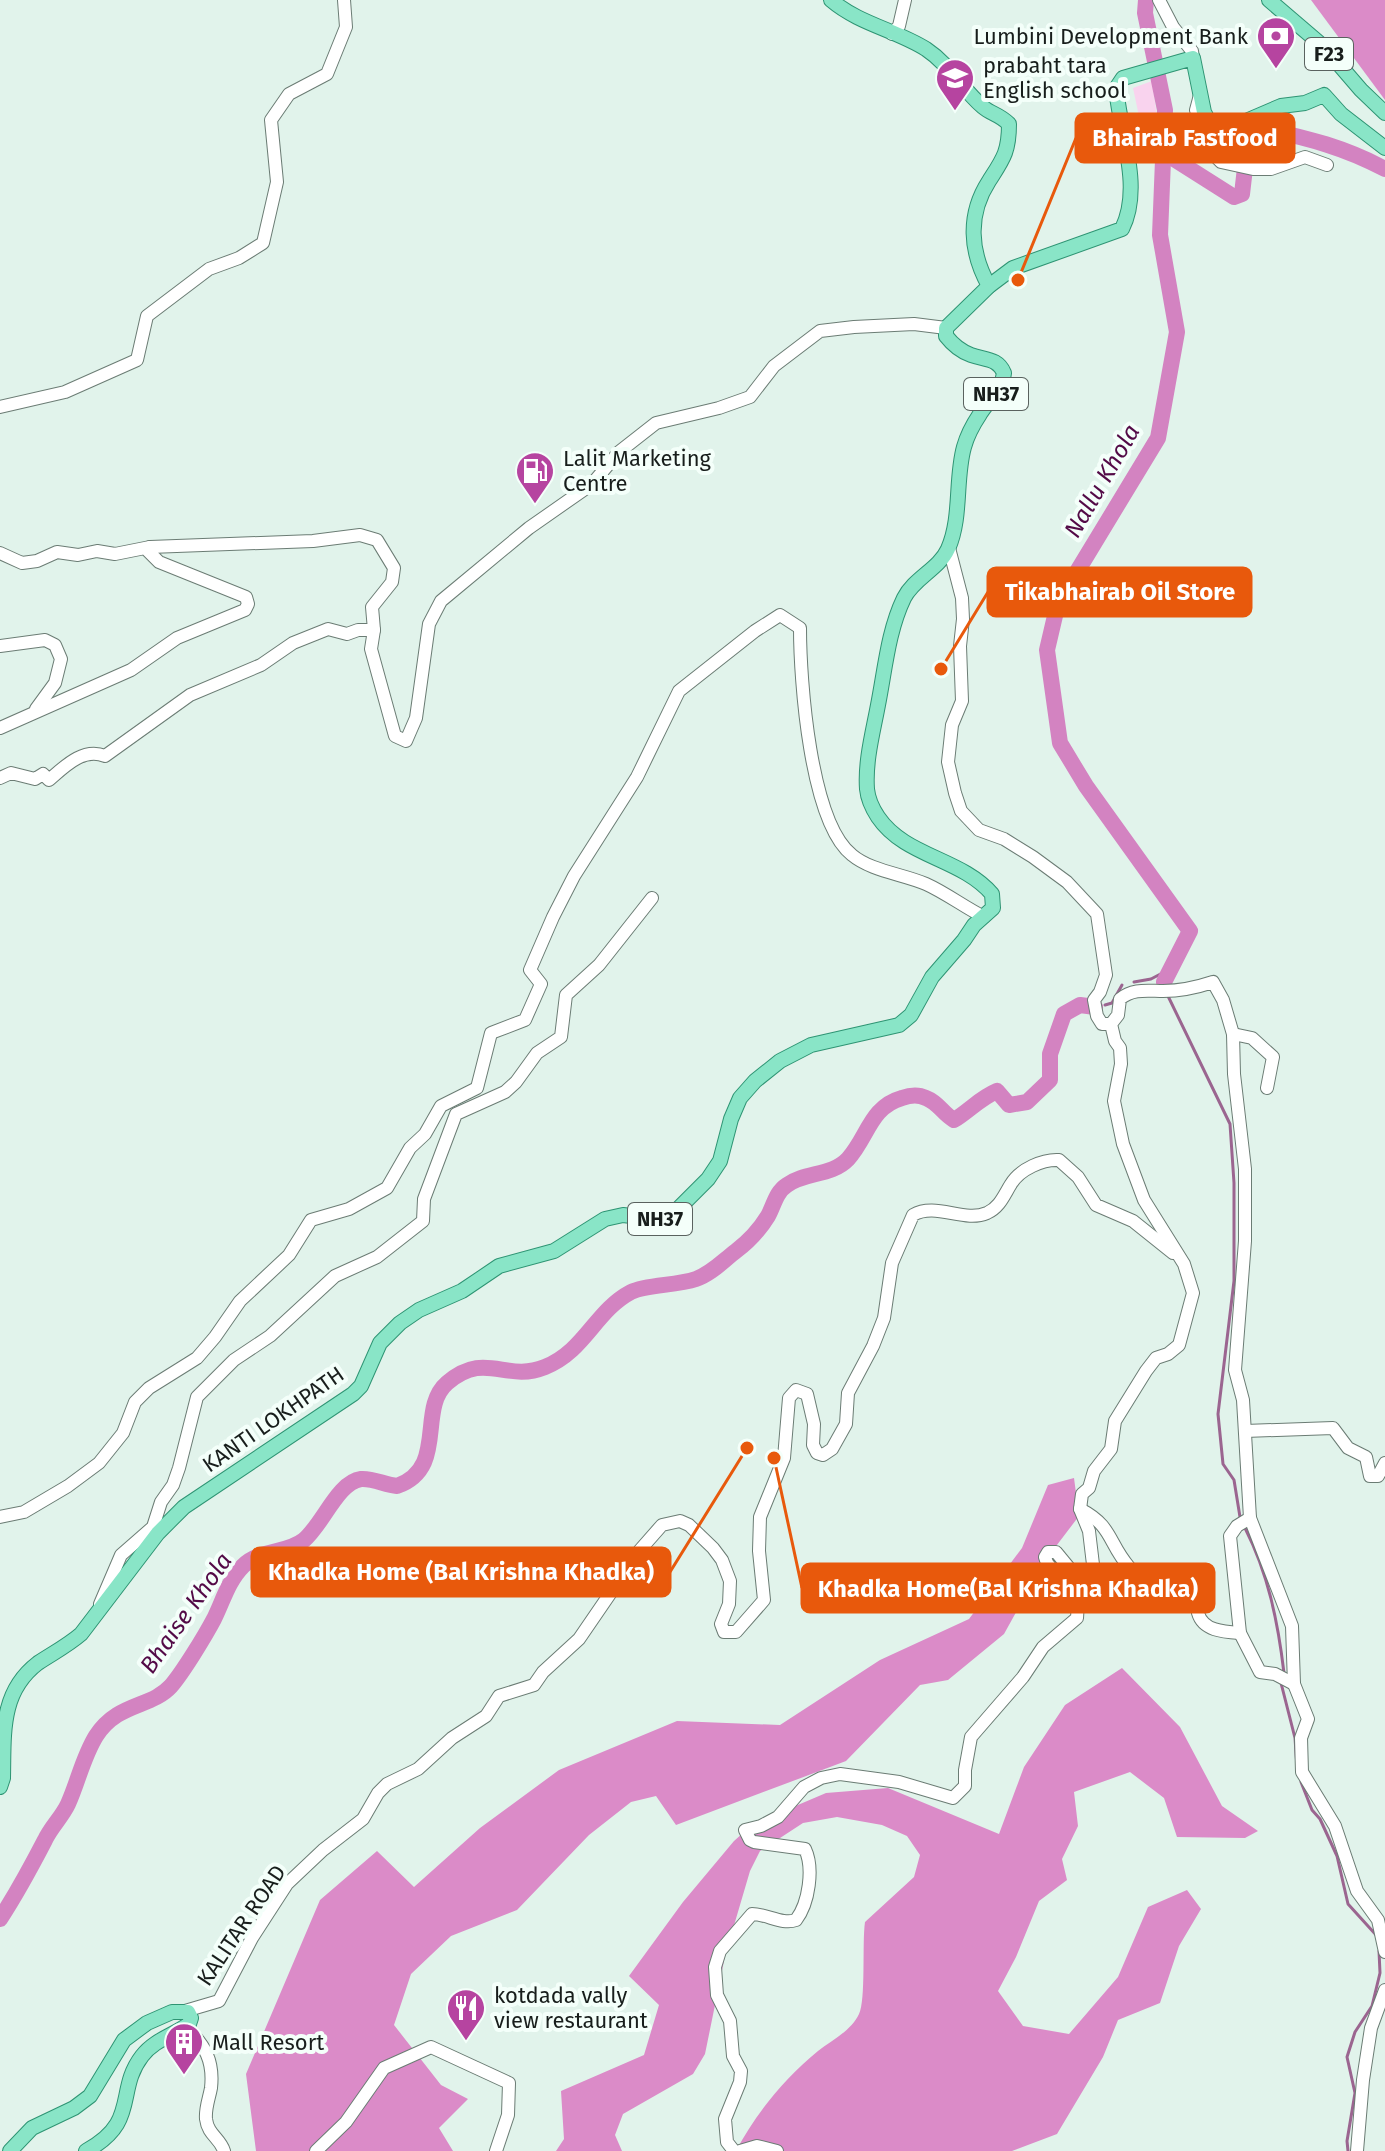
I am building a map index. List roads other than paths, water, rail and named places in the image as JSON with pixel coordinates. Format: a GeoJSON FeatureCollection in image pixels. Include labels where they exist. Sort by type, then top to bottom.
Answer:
{"type":"FeatureCollection","features":[{"type":"Feature","properties":{"kind":"main road"},"geometry":{"type":"LineString","coordinates":[[831,0],[873,26],[925,49],[954,72],[985,109],[998,113],[1009,124],[1006,152],[1001,165],[987,183],[973,228],[974,252],[989,286]]}},
{"type":"Feature","properties":{"kind":"main road","name":"F23"},"geometry":{"type":"LineString","coordinates":[[1269,0],[1324,47],[1385,113]]}},
{"type":"Feature","properties":{"kind":"main road"},"geometry":{"type":"LineString","coordinates":[[946,328],[1007,272],[1122,229],[1129,191],[1117,87],[1123,78],[1193,58]]}},
{"type":"Feature","properties":{"kind":"main road","name":"F23"},"geometry":{"type":"LineString","coordinates":[[1193,58],[1204,112],[1209,122],[1225,130],[1281,106],[1305,103],[1324,95],[1341,114],[1385,148]]}},
{"type":"Feature","properties":{"kind":"main road","name":"NH37"},"geometry":{"type":"LineString","coordinates":[[946,328],[946,336],[954,346],[998,363],[1004,373],[998,391],[980,413],[964,447],[959,498],[949,548]]}},
{"type":"Feature","properties":{"kind":"main road"},"geometry":{"type":"LineString","coordinates":[[949,548],[905,597],[896,619],[870,746],[867,793],[872,807],[892,834],[914,849],[963,872],[987,889],[994,904],[984,917]]}},
{"type":"Feature","properties":{"kind":"main road","name":"KANTI LOKHPATH"},"geometry":{"type":"LineString","coordinates":[[0,1787],[5,1716],[13,1688],[30,1669],[81,1634],[158,1533],[184,1507],[353,1394],[361,1386],[380,1343],[410,1316],[462,1291],[499,1266],[554,1251],[605,1219],[623,1215],[656,1219],[673,1214],[708,1179],[720,1161],[740,1098],[755,1081],[780,1061],[811,1045],[899,1025],[911,1015],[941,965],[984,917]]}},
{"type":"Feature","properties":{"kind":"main road"},"geometry":{"type":"LineString","coordinates":[[10,2151],[32,2128],[74,2108],[90,2096],[124,2040],[147,2023],[172,2012],[185,2011],[191,2018],[186,2027],[154,2043],[143,2054],[132,2078],[120,2120],[101,2143],[86,2151]]}},
{"type":"Feature","properties":{"kind":"street"},"geometry":{"type":"LineString","coordinates":[[0,407],[65,392],[137,360],[147,316],[209,269],[239,258],[263,243],[277,182],[271,120],[289,94],[327,74],[346,27],[344,0]]}},
{"type":"Feature","properties":{"kind":"street"},"geometry":{"type":"LineString","coordinates":[[892,34],[899,26],[905,0]]}},
{"type":"Feature","properties":{"kind":"street"},"geometry":{"type":"LineString","coordinates":[[1159,0],[1173,27],[1192,51],[1193,58]]}},
{"type":"Feature","properties":{"kind":"street"},"geometry":{"type":"LineString","coordinates":[[1201,93],[1196,110],[1212,153],[1221,162],[1253,169],[1271,169],[1305,157],[1327,165]]}},
{"type":"Feature","properties":{"kind":"street"},"geometry":{"type":"LineString","coordinates":[[0,553],[22,563],[37,561],[57,552],[115,554],[150,547],[313,541],[360,535],[377,540],[394,568],[392,582],[372,607],[374,630],[371,649],[395,736],[406,741],[416,718],[429,624],[441,601],[529,528],[592,484],[619,452],[656,423],[750,397],[774,366],[820,331],[914,324],[946,328]]}},
{"type":"Feature","properties":{"kind":"street"},"geometry":{"type":"LineString","coordinates":[[0,728],[131,670],[177,638],[245,610],[248,604],[246,597],[159,562],[148,551],[150,547]]}},
{"type":"Feature","properties":{"kind":"street"},"geometry":{"type":"LineString","coordinates":[[949,548],[962,598],[963,619],[960,646],[962,701],[952,725],[948,762],[961,811],[979,830],[1004,839],[1067,882],[1097,914],[1106,975],[1094,1000],[1102,1024],[1111,1024]]}},
{"type":"Feature","properties":{"kind":"street"},"geometry":{"type":"LineString","coordinates":[[477,1088],[491,1033],[525,1020],[541,984],[530,970],[553,917],[574,876],[637,777],[679,691],[780,615],[800,628],[805,725],[825,808],[842,846],[854,857],[926,884],[984,917]]}},
{"type":"Feature","properties":{"kind":"street"},"geometry":{"type":"LineString","coordinates":[[0,778],[11,773],[35,779],[43,774],[49,780],[71,760],[97,753],[105,756],[190,695],[261,665],[293,643],[328,629],[347,634],[374,630]]}},
{"type":"Feature","properties":{"kind":"street"},"geometry":{"type":"LineString","coordinates":[[0,646],[45,640],[55,645],[61,659],[55,683],[35,711]]}},
{"type":"Feature","properties":{"kind":"street"},"geometry":{"type":"LineString","coordinates":[[98,1611],[121,1555],[153,1527],[161,1502],[173,1485],[197,1397],[234,1360],[270,1336],[335,1276],[377,1257],[423,1221],[424,1199],[436,1174],[456,1114],[505,1092],[537,1053],[561,1037],[566,995],[599,965],[652,898]]}},
{"type":"Feature","properties":{"kind":"street"},"geometry":{"type":"LineString","coordinates":[[1111,1024],[1118,1015],[1123,995],[1150,989],[1161,991],[1213,982],[1223,1000],[1233,1034],[1234,1074],[1245,1169],[1245,1241],[1235,1370],[1243,1400],[1250,1518],[1292,1626],[1294,1684],[1308,1719],[1301,1738],[1302,1772],[1335,1826],[1357,1891],[1378,1920],[1385,1952]]}},
{"type":"Feature","properties":{"kind":"street"},"geometry":{"type":"LineString","coordinates":[[777,2151],[757,2146],[737,2151],[727,2142],[725,2119],[740,2082],[741,2071],[733,2056],[730,2021],[716,1990],[717,1956],[752,1914],[796,1920],[806,1899],[809,1860],[805,1849],[754,1842],[745,1830],[778,1817],[804,1787],[821,1778],[840,1774],[899,1782],[943,1797],[953,1798],[960,1793],[965,1786],[971,1737],[1023,1677],[1043,1647],[1077,1618],[1078,1603],[1047,1563],[1045,1557],[1048,1552],[1056,1552],[1097,1598],[1089,1531],[1080,1509],[1082,1494],[1089,1488],[1094,1471],[1111,1449],[1115,1421],[1156,1358],[1168,1354],[1179,1345],[1193,1293],[1184,1264],[1144,1200],[1123,1144],[1114,1101],[1121,1064],[1120,1048],[1111,1024]]}},
{"type":"Feature","properties":{"kind":"street"},"geometry":{"type":"LineString","coordinates":[[1233,1034],[1252,1038],[1273,1057],[1267,1088]]}},
{"type":"Feature","properties":{"kind":"street"},"geometry":{"type":"LineString","coordinates":[[0,1517],[24,1512],[99,1463],[123,1433],[135,1402],[149,1388],[197,1358],[240,1301],[289,1255],[311,1220],[349,1209],[387,1188],[410,1148],[425,1134],[441,1106],[477,1088],[505,1092]]}},
{"type":"Feature","properties":{"kind":"street","name":"KALITAR ROAD"},"geometry":{"type":"LineString","coordinates":[[185,2011],[219,2001],[252,1938],[287,1884],[323,1850],[363,1819],[387,1784],[418,1769],[452,1738],[486,1716],[499,1696],[534,1685],[543,1672],[579,1639],[640,1550],[662,1525],[680,1521],[689,1525],[722,1560],[730,1581],[729,1604],[721,1624],[724,1632],[736,1632],[764,1600],[759,1551],[760,1517],[784,1458],[789,1398],[796,1390],[807,1394],[814,1424],[813,1445],[817,1453],[823,1455],[832,1449],[846,1424],[848,1393],[884,1318],[892,1263],[913,1215],[933,1211],[976,1216],[988,1213],[1004,1198],[1015,1178],[1044,1161],[1059,1160],[1078,1177],[1096,1205],[1133,1221],[1184,1264]]}},
{"type":"Feature","properties":{"kind":"street"},"geometry":{"type":"LineString","coordinates":[[1245,1431],[1333,1428],[1348,1448],[1366,1457],[1370,1476],[1378,1476],[1385,1463]]}},
{"type":"Feature","properties":{"kind":"street"},"geometry":{"type":"LineString","coordinates":[[1080,1509],[1096,1517],[1106,1528],[1129,1568],[1147,1581],[1194,1592],[1199,1617],[1208,1627],[1240,1633]]}},
{"type":"Feature","properties":{"kind":"street"},"geometry":{"type":"LineString","coordinates":[[1250,1518],[1237,1526],[1230,1536],[1240,1633],[1260,1672],[1275,1674],[1294,1684]]}},
{"type":"Feature","properties":{"kind":"street"},"geometry":{"type":"LineString","coordinates":[[1357,2151],[1371,2028],[1385,1990]]}},
{"type":"Feature","properties":{"kind":"street"},"geometry":{"type":"LineString","coordinates":[[186,2027],[201,2042],[211,2060],[211,2087],[205,2116],[209,2133],[224,2151]]}},
{"type":"Feature","properties":{"kind":"street"},"geometry":{"type":"LineString","coordinates":[[316,2151],[346,2122],[384,2068],[431,2047],[509,2083],[508,2115],[496,2151]]}},
{"type":"Feature","properties":{"kind":"waterway","name":"Nallu Khola"},"geometry":{"type":"LineString","coordinates":[[1146,0],[1145,13],[1165,110],[1160,235],[1177,332],[1158,438],[1058,603],[1047,650],[1060,743],[1086,786],[1190,931],[1164,982]]}},
{"type":"Feature","properties":{"kind":"waterway"},"geometry":{"type":"LineString","coordinates":[[1163,152],[1234,197],[1242,194],[1248,142],[1265,129],[1326,144],[1385,169]]}},
{"type":"Feature","properties":{"kind":"waterway"},"geometry":{"type":"LineString","coordinates":[[1134,982],[1151,979],[1170,969]]}},
{"type":"Feature","properties":{"kind":"waterway"},"geometry":{"type":"LineString","coordinates":[[1105,1005],[1112,1003],[1122,985]]}},
{"type":"Feature","properties":{"kind":"waterway"},"geometry":{"type":"LineString","coordinates":[[1167,994],[1230,1124],[1234,1183],[1234,1281],[1218,1414],[1223,1464],[1234,1480],[1240,1517]]}},
{"type":"Feature","properties":{"kind":"waterway","name":"Bhaise Khola"},"geometry":{"type":"LineString","coordinates":[[0,1919],[47,1835],[66,1809],[88,1752],[105,1725],[171,1686],[200,1644],[243,1566],[257,1557],[290,1548],[304,1540],[338,1495],[353,1482],[366,1479],[397,1486],[413,1477],[422,1466],[438,1394],[447,1383],[473,1369],[518,1372],[545,1367],[570,1351],[608,1309],[631,1292],[688,1281],[707,1274],[754,1235],[783,1188],[794,1181],[834,1168],[848,1159],[876,1115],[891,1102],[917,1095],[934,1103],[954,1120],[997,1091],[1009,1105],[1027,1102],[1050,1080],[1050,1054],[1064,1014],[1080,1005],[1095,1007]]}},
{"type":"Feature","properties":{"kind":"waterway"},"geometry":{"type":"LineString","coordinates":[[1245,1528],[1271,1598],[1284,1673]]}},
{"type":"Feature","properties":{"kind":"waterway"},"geometry":{"type":"LineString","coordinates":[[1281,1683],[1295,1738],[1297,1767]]}},
{"type":"Feature","properties":{"kind":"waterway"},"geometry":{"type":"LineString","coordinates":[[1301,1782],[1337,1856],[1348,1904],[1377,1936]]}},
{"type":"Feature","properties":{"kind":"waterway"},"geometry":{"type":"LineString","coordinates":[[1348,2151],[1355,2093],[1347,2057],[1355,2032],[1372,2006],[1380,1973],[1379,1951]]}},
{"type":"Feature","properties":{"kind":"place","name":"Lumbini Development Bank"},"geometry":{"type":"Point","coordinates":[1276,70]}},
{"type":"Feature","properties":{"kind":"place","name":"prabaht tara English school"},"geometry":{"type":"Point","coordinates":[955,112]}},
{"type":"Feature","properties":{"kind":"place","name":"Bhairab Fastfood"},"geometry":{"type":"Point","coordinates":[1018,280]}},
{"type":"Feature","properties":{"kind":"place","name":"Lalit Marketing Centre"},"geometry":{"type":"Point","coordinates":[535,505]}},
{"type":"Feature","properties":{"kind":"place","name":"Tikabhairab Oil Store"},"geometry":{"type":"Point","coordinates":[941,669]}},
{"type":"Feature","properties":{"kind":"place","name":"Khadka Home (Bal Krishna Khadka)"},"geometry":{"type":"Point","coordinates":[747,1448]}},
{"type":"Feature","properties":{"kind":"place","name":"Khadka Home(Bal Krishna Khadka)"},"geometry":{"type":"Point","coordinates":[774,1458]}},
{"type":"Feature","properties":{"kind":"place","name":"kotdada vally view restaurant"},"geometry":{"type":"Point","coordinates":[466,2042]}},
{"type":"Feature","properties":{"kind":"place","name":"Mall Resort"},"geometry":{"type":"Point","coordinates":[184,2076]}}]}
